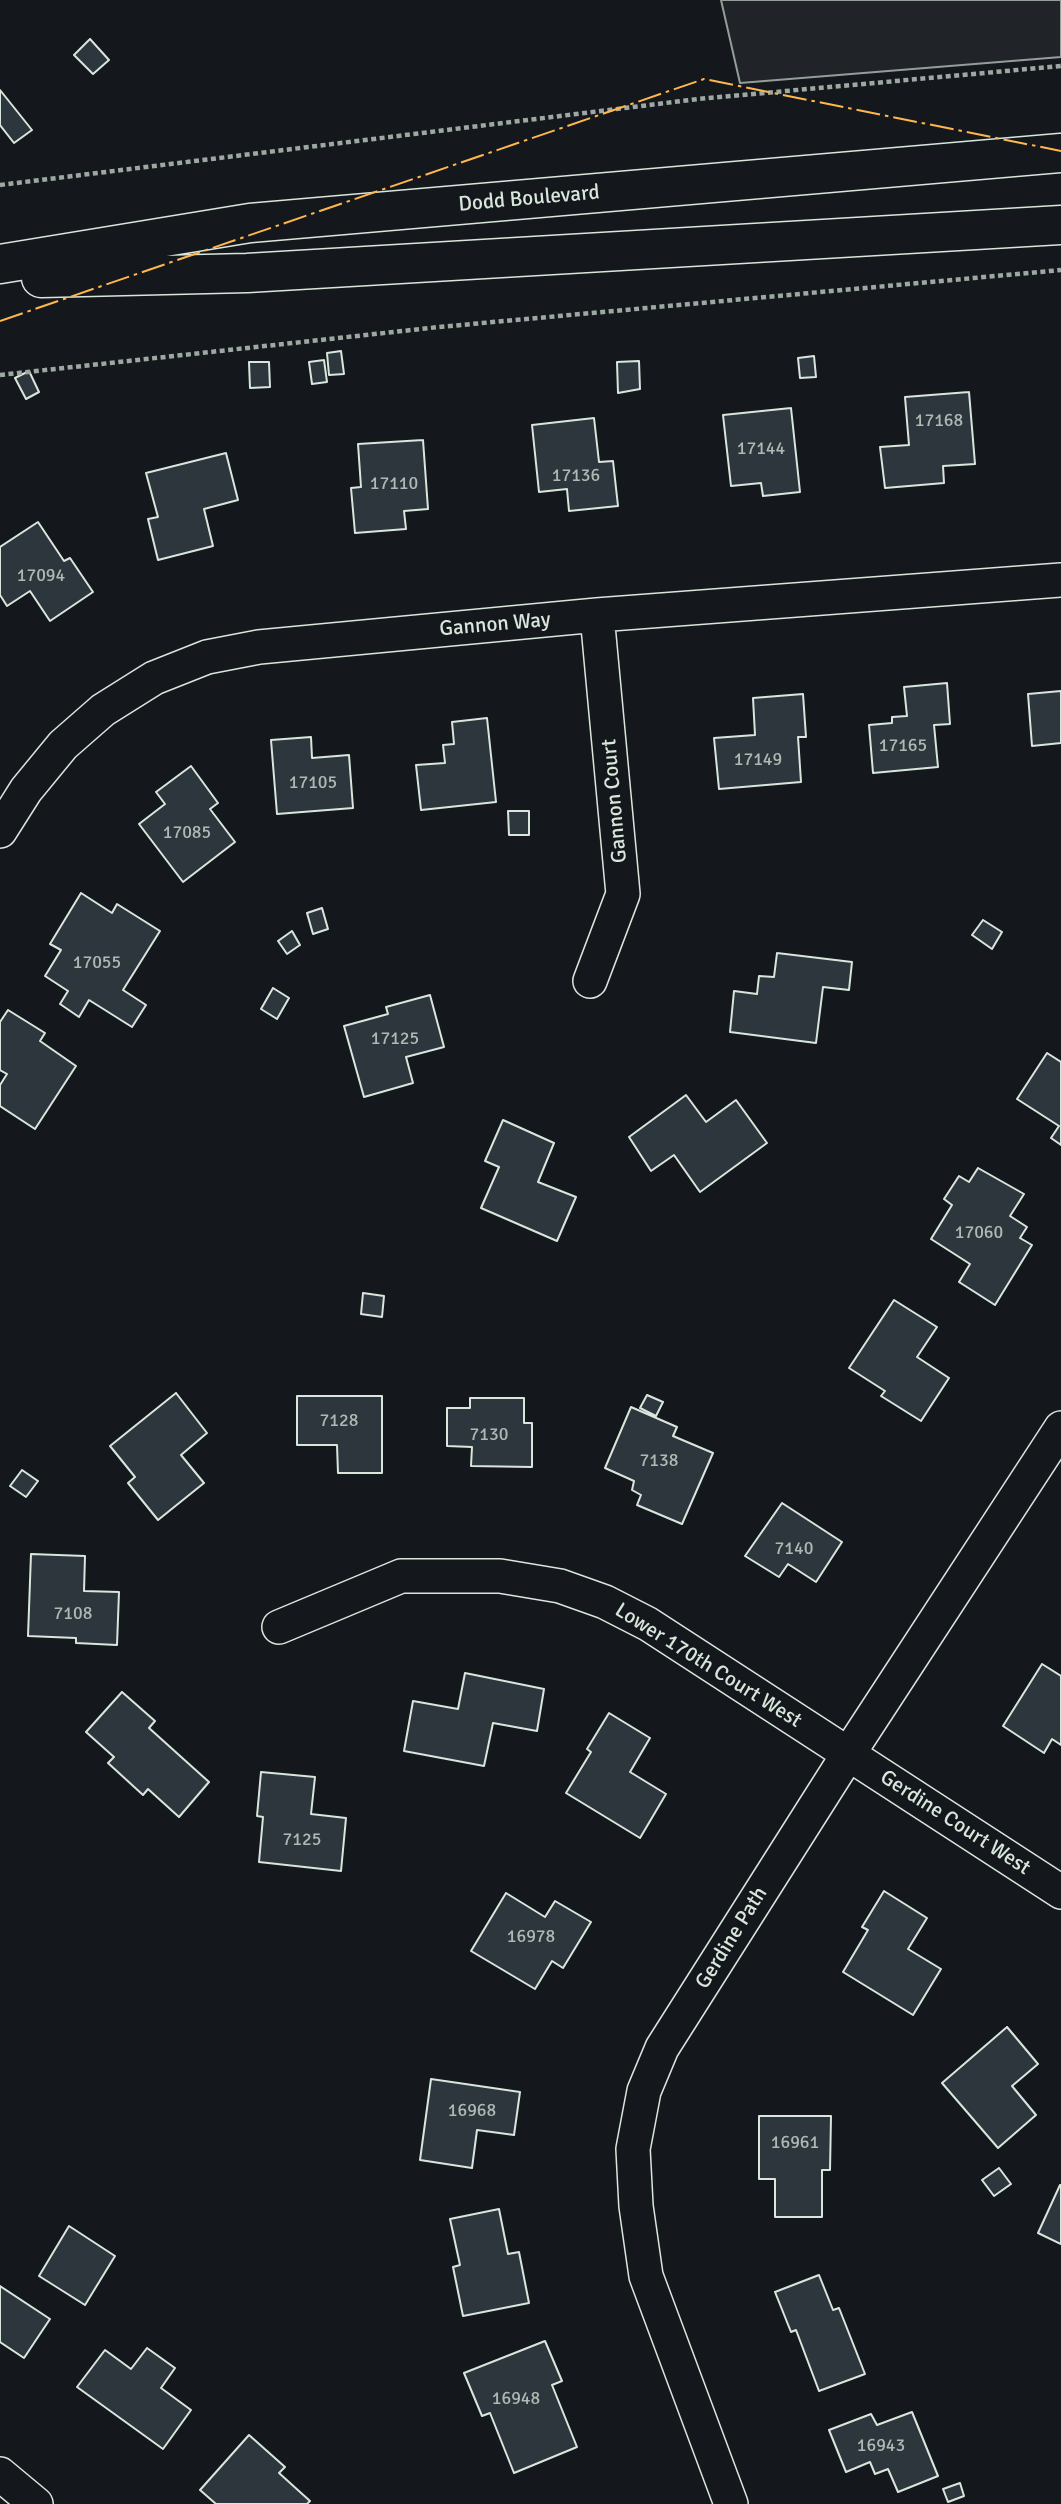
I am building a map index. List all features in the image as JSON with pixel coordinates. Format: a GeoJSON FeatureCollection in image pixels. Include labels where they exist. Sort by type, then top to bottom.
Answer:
{"type":"FeatureCollection","features":[{"type":"Feature","properties":{"kind":"street","name":"Dodd Boulevard"},"geometry":{"type":"LineString","coordinates":[[0,264],[250,223],[1061,153]]}},
{"type":"Feature","properties":{"kind":"street"},"geometry":{"type":"LineString","coordinates":[[0,279],[247,272],[1061,225]]}},
{"type":"Feature","properties":{"kind":"street","name":"Gannon Way"},"geometry":{"type":"LineString","coordinates":[[0,831],[26,790],[63,745],[103,710],[153,678],[207,657],[259,646],[597,615],[1061,580]]}},
{"type":"Feature","properties":{"kind":"street","name":"Gannon Court"},"geometry":{"type":"LineString","coordinates":[[590,981],[623,894],[597,615]]}},
{"type":"Feature","properties":{"kind":"street","name":"Gerdine Path"},"geometry":{"type":"LineString","coordinates":[[730,2504],[646,2276],[636,2206],[633,2149],[644,2091],[662,2048],[849,1753],[1061,1428]]}},
{"type":"Feature","properties":{"kind":"street","name":"Lower 170th Court West"},"geometry":{"type":"LineString","coordinates":[[279,1627],[401,1576],[500,1576],[560,1586],[604,1602],[648,1624],[849,1753]]}},
{"type":"Feature","properties":{"kind":"street","name":"Gerdine Court West"},"geometry":{"type":"LineString","coordinates":[[849,1753],[1061,1892]]}},
{"type":"Feature","properties":{"kind":"street"},"geometry":{"type":"LineString","coordinates":[[0,2474],[36,2504]]}},
{"type":"Feature","properties":{"kind":"path"},"geometry":{"type":"LineString","coordinates":[[0,185],[698,99],[1061,66]]}},
{"type":"Feature","properties":{"kind":"path"},"geometry":{"type":"LineString","coordinates":[[0,375],[439,327],[1061,270]]}},
{"type":"Feature","properties":{"kind":"shaded area"},"geometry":{"type":"Polygon","coordinates":[[[721,0],[1061,0],[1061,57],[740,83],[721,0]]]}},
{"type":"Feature","properties":{"kind":"building"},"geometry":{"type":"Polygon","coordinates":[[[90,39],[109,60],[93,74],[74,55],[90,39]]]}},
{"type":"Feature","properties":{"kind":"building"},"geometry":{"type":"Polygon","coordinates":[[[0,90],[32,130],[14,143],[0,125],[0,90]]]}},
{"type":"Feature","properties":{"kind":"building"},"geometry":{"type":"Polygon","coordinates":[[[341,351],[344,374],[329,375],[327,353],[341,351]]]}},
{"type":"Feature","properties":{"kind":"building"},"geometry":{"type":"Polygon","coordinates":[[[814,356],[816,377],[800,378],[798,358],[814,356]]]}},
{"type":"Feature","properties":{"kind":"building"},"geometry":{"type":"Polygon","coordinates":[[[324,360],[327,382],[312,384],[309,362],[324,360]]]}},
{"type":"Feature","properties":{"kind":"building"},"geometry":{"type":"Polygon","coordinates":[[[639,361],[640,389],[618,393],[617,362],[639,361]]]}},
{"type":"Feature","properties":{"kind":"building"},"geometry":{"type":"Polygon","coordinates":[[[249,362],[269,362],[270,387],[250,388],[249,362]]]}},
{"type":"Feature","properties":{"kind":"building"},"geometry":{"type":"Polygon","coordinates":[[[29,371],[39,392],[26,399],[15,378],[29,371]]]}},
{"type":"Feature","properties":{"kind":"building"},"geometry":{"type":"Polygon","coordinates":[[[969,392],[975,464],[943,466],[944,483],[885,488],[880,447],[909,445],[905,397],[969,392]]]}},
{"type":"Feature","properties":{"kind":"building"},"geometry":{"type":"Polygon","coordinates":[[[791,408],[800,492],[763,496],[761,483],[731,486],[723,415],[791,408]]]}},
{"type":"Feature","properties":{"kind":"building"},"geometry":{"type":"Polygon","coordinates":[[[594,418],[599,462],[613,461],[618,506],[569,511],[567,489],[539,492],[532,425],[594,418]]]}},
{"type":"Feature","properties":{"kind":"building"},"geometry":{"type":"Polygon","coordinates":[[[423,440],[428,509],[404,511],[406,529],[355,533],[351,488],[361,487],[358,444],[423,440]]]}},
{"type":"Feature","properties":{"kind":"building"},"geometry":{"type":"Polygon","coordinates":[[[226,453],[238,500],[204,509],[213,546],[158,560],[148,519],[158,517],[146,473],[226,453]]]}},
{"type":"Feature","properties":{"kind":"building"},"geometry":{"type":"Polygon","coordinates":[[[38,522],[64,561],[70,558],[93,592],[50,621],[30,591],[7,606],[0,595],[0,547],[38,522]]]}},
{"type":"Feature","properties":{"kind":"building"},"geometry":{"type":"Polygon","coordinates":[[[947,683],[950,724],[934,725],[938,767],[873,773],[869,725],[892,723],[892,717],[907,716],[904,687],[947,683]]]}},
{"type":"Feature","properties":{"kind":"building"},"geometry":{"type":"Polygon","coordinates":[[[1061,691],[1061,743],[1032,746],[1028,694],[1061,691]]]}},
{"type":"Feature","properties":{"kind":"building"},"geometry":{"type":"Polygon","coordinates":[[[803,694],[806,737],[798,737],[801,782],[719,789],[714,738],[755,735],[753,698],[803,694]]]}},
{"type":"Feature","properties":{"kind":"building"},"geometry":{"type":"Polygon","coordinates":[[[487,718],[496,802],[421,810],[416,765],[445,763],[443,745],[454,744],[452,722],[487,718]]]}},
{"type":"Feature","properties":{"kind":"building"},"geometry":{"type":"Polygon","coordinates":[[[311,737],[312,758],[349,755],[353,808],[277,814],[271,740],[311,737]]]}},
{"type":"Feature","properties":{"kind":"building"},"geometry":{"type":"Polygon","coordinates":[[[191,766],[218,803],[210,809],[235,842],[183,882],[139,824],[165,804],[156,792],[191,766]]]}},
{"type":"Feature","properties":{"kind":"building"},"geometry":{"type":"Polygon","coordinates":[[[508,811],[529,811],[529,835],[509,835],[508,811]]]}},
{"type":"Feature","properties":{"kind":"building"},"geometry":{"type":"Polygon","coordinates":[[[81,893],[112,913],[117,904],[160,931],[123,990],[146,1005],[132,1027],[89,1000],[79,1017],[60,1004],[68,991],[45,976],[61,950],[50,944],[81,893]]]}},
{"type":"Feature","properties":{"kind":"building"},"geometry":{"type":"Polygon","coordinates":[[[322,908],[328,929],[313,934],[307,913],[322,908]]]}},
{"type":"Feature","properties":{"kind":"building"},"geometry":{"type":"Polygon","coordinates":[[[983,920],[1002,932],[992,949],[972,935],[983,920]]]}},
{"type":"Feature","properties":{"kind":"building"},"geometry":{"type":"Polygon","coordinates":[[[292,931],[300,945],[287,954],[278,941],[292,931]]]}},
{"type":"Feature","properties":{"kind":"building"},"geometry":{"type":"Polygon","coordinates":[[[777,953],[852,962],[849,990],[823,987],[816,1043],[730,1032],[734,991],[757,994],[759,976],[774,977],[777,953]]]}},
{"type":"Feature","properties":{"kind":"building"},"geometry":{"type":"Polygon","coordinates":[[[273,988],[289,998],[277,1019],[261,1009],[273,988]]]}},
{"type":"Feature","properties":{"kind":"building"},"geometry":{"type":"Polygon","coordinates":[[[430,995],[444,1047],[406,1057],[413,1083],[364,1097],[344,1026],[388,1014],[386,1007],[430,995]]]}},
{"type":"Feature","properties":{"kind":"building"},"geometry":{"type":"Polygon","coordinates":[[[8,1010],[45,1033],[40,1041],[76,1066],[35,1129],[0,1106],[0,1085],[7,1074],[0,1070],[0,1022],[8,1010]]]}},
{"type":"Feature","properties":{"kind":"building"},"geometry":{"type":"Polygon","coordinates":[[[1047,1053],[1061,1062],[1061,1145],[1051,1138],[1059,1126],[1017,1099],[1047,1053]]]}},
{"type":"Feature","properties":{"kind":"building"},"geometry":{"type":"Polygon","coordinates":[[[686,1095],[706,1122],[736,1100],[767,1143],[700,1192],[674,1155],[651,1171],[629,1137],[686,1095]]]}},
{"type":"Feature","properties":{"kind":"building"},"geometry":{"type":"Polygon","coordinates":[[[503,1120],[554,1143],[538,1182],[576,1197],[557,1241],[481,1208],[499,1167],[485,1161],[503,1120]]]}},
{"type":"Feature","properties":{"kind":"building"},"geometry":{"type":"Polygon","coordinates":[[[978,1168],[1024,1194],[1010,1216],[1027,1227],[1020,1238],[1032,1245],[995,1305],[959,1282],[970,1264],[931,1239],[952,1205],[944,1199],[959,1176],[969,1182],[978,1168]]]}},
{"type":"Feature","properties":{"kind":"building"},"geometry":{"type":"Polygon","coordinates":[[[363,1293],[384,1296],[382,1317],[361,1314],[363,1293]]]}},
{"type":"Feature","properties":{"kind":"building"},"geometry":{"type":"Polygon","coordinates":[[[894,1300],[937,1327],[917,1357],[949,1378],[921,1421],[881,1396],[885,1391],[849,1368],[894,1300]]]}},
{"type":"Feature","properties":{"kind":"building"},"geometry":{"type":"Polygon","coordinates":[[[176,1393],[207,1433],[181,1455],[204,1483],[158,1520],[128,1483],[135,1477],[110,1446],[176,1393]]]}},
{"type":"Feature","properties":{"kind":"building"},"geometry":{"type":"Polygon","coordinates":[[[647,1395],[663,1402],[656,1416],[640,1408],[647,1395]]]}},
{"type":"Feature","properties":{"kind":"building"},"geometry":{"type":"Polygon","coordinates":[[[297,1396],[382,1396],[382,1473],[338,1473],[337,1445],[297,1445],[297,1396]]]}},
{"type":"Feature","properties":{"kind":"building"},"geometry":{"type":"Polygon","coordinates":[[[470,1398],[524,1398],[524,1423],[532,1423],[532,1467],[471,1466],[472,1447],[447,1446],[447,1408],[470,1408],[470,1398]]]}},
{"type":"Feature","properties":{"kind":"building"},"geometry":{"type":"Polygon","coordinates":[[[631,1407],[677,1427],[673,1436],[713,1453],[682,1524],[637,1505],[641,1495],[632,1490],[634,1481],[605,1468],[631,1407]]]}},
{"type":"Feature","properties":{"kind":"building"},"geometry":{"type":"Polygon","coordinates":[[[22,1470],[38,1481],[26,1497],[10,1486],[22,1470]]]}},
{"type":"Feature","properties":{"kind":"building"},"geometry":{"type":"Polygon","coordinates":[[[782,1503],[842,1542],[816,1582],[788,1564],[779,1577],[745,1556],[782,1503]]]}},
{"type":"Feature","properties":{"kind":"building"},"geometry":{"type":"Polygon","coordinates":[[[31,1554],[85,1556],[84,1591],[119,1592],[117,1645],[76,1643],[76,1638],[28,1636],[31,1554]]]}},
{"type":"Feature","properties":{"kind":"building"},"geometry":{"type":"Polygon","coordinates":[[[1042,1664],[1061,1676],[1061,1745],[1052,1739],[1044,1753],[1003,1726],[1042,1664]]]}},
{"type":"Feature","properties":{"kind":"building"},"geometry":{"type":"Polygon","coordinates":[[[465,1673],[544,1689],[537,1731],[493,1723],[484,1766],[404,1751],[413,1701],[458,1709],[465,1673]]]}},
{"type":"Feature","properties":{"kind":"building"},"geometry":{"type":"Polygon","coordinates":[[[122,1692],[155,1721],[149,1728],[209,1782],[179,1817],[148,1789],[143,1795],[108,1763],[114,1757],[86,1732],[122,1692]]]}},
{"type":"Feature","properties":{"kind":"building"},"geometry":{"type":"Polygon","coordinates":[[[609,1713],[650,1738],[630,1772],[666,1794],[640,1838],[566,1793],[591,1752],[587,1749],[609,1713]]]}},
{"type":"Feature","properties":{"kind":"building"},"geometry":{"type":"Polygon","coordinates":[[[261,1772],[315,1777],[311,1814],[346,1818],[341,1871],[259,1862],[263,1817],[257,1816],[261,1772]]]}},
{"type":"Feature","properties":{"kind":"building"},"geometry":{"type":"Polygon","coordinates":[[[884,1891],[927,1918],[908,1949],[941,1969],[913,2015],[843,1972],[868,1930],[862,1927],[884,1891]]]}},
{"type":"Feature","properties":{"kind":"building"},"geometry":{"type":"Polygon","coordinates":[[[506,1893],[545,1917],[555,1901],[591,1922],[563,1968],[552,1961],[535,1989],[471,1951],[506,1893]]]}},
{"type":"Feature","properties":{"kind":"building"},"geometry":{"type":"Polygon","coordinates":[[[1007,2027],[1038,2064],[1012,2086],[1036,2115],[998,2148],[942,2083],[1007,2027]]]}},
{"type":"Feature","properties":{"kind":"building"},"geometry":{"type":"Polygon","coordinates":[[[431,2079],[520,2092],[514,2135],[477,2130],[472,2168],[420,2160],[431,2079]]]}},
{"type":"Feature","properties":{"kind":"building"},"geometry":{"type":"Polygon","coordinates":[[[759,2116],[831,2116],[830,2170],[822,2170],[822,2217],[775,2217],[775,2179],[759,2179],[759,2116]]]}},
{"type":"Feature","properties":{"kind":"building"},"geometry":{"type":"Polygon","coordinates":[[[999,2168],[1011,2184],[994,2196],[982,2180],[999,2168]]]}},
{"type":"Feature","properties":{"kind":"building"},"geometry":{"type":"Polygon","coordinates":[[[1061,2185],[1061,2244],[1038,2233],[1061,2185]]]}},
{"type":"Feature","properties":{"kind":"building"},"geometry":{"type":"Polygon","coordinates":[[[499,2209],[508,2254],[519,2252],[529,2303],[463,2316],[453,2267],[460,2265],[450,2219],[499,2209]]]}},
{"type":"Feature","properties":{"kind":"building"},"geometry":{"type":"Polygon","coordinates":[[[69,2226],[115,2256],[85,2305],[39,2276],[69,2226]]]}},
{"type":"Feature","properties":{"kind":"building"},"geometry":{"type":"Polygon","coordinates":[[[819,2275],[833,2310],[839,2308],[865,2374],[819,2391],[796,2330],[791,2332],[775,2292],[819,2275]]]}},
{"type":"Feature","properties":{"kind":"building"},"geometry":{"type":"Polygon","coordinates":[[[0,2286],[50,2319],[24,2358],[0,2342],[0,2286]]]}},
{"type":"Feature","properties":{"kind":"building"},"geometry":{"type":"Polygon","coordinates":[[[545,2341],[562,2381],[552,2385],[577,2447],[514,2473],[490,2413],[482,2416],[464,2373],[545,2341]]]}},
{"type":"Feature","properties":{"kind":"building"},"geometry":{"type":"Polygon","coordinates":[[[147,2348],[175,2368],[161,2388],[191,2410],[163,2449],[77,2387],[105,2350],[131,2369],[147,2348]]]}},
{"type":"Feature","properties":{"kind":"building"},"geometry":{"type":"Polygon","coordinates":[[[912,2412],[938,2476],[898,2492],[888,2469],[875,2474],[870,2462],[846,2472],[829,2430],[871,2414],[877,2425],[912,2412]]]}},
{"type":"Feature","properties":{"kind":"building"},"geometry":{"type":"Polygon","coordinates":[[[249,2435],[285,2467],[279,2473],[310,2501],[307,2504],[216,2504],[200,2490],[249,2435]]]}},
{"type":"Feature","properties":{"kind":"building"},"geometry":{"type":"Polygon","coordinates":[[[960,2483],[964,2496],[948,2502],[943,2489],[960,2483]]]}},
{"type":"Feature","properties":{"kind":"power"},"geometry":{"type":"LineString","coordinates":[[0,321],[704,79],[1061,151]]}}]}
